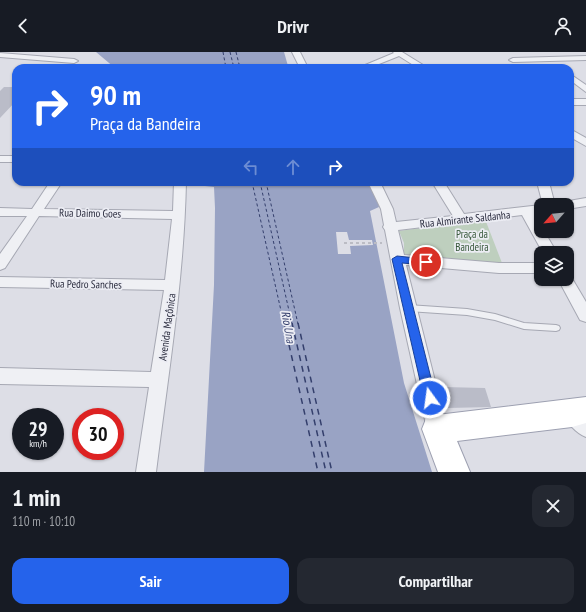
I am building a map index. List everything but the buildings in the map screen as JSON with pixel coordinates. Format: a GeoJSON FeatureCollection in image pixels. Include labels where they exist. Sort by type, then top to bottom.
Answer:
{"type":"FeatureCollection","features":[{"type":"Feature","properties":{"kind":"main road"},"geometry":{"type":"LineString","coordinates":[[454,472],[437,428],[581,417]]}},
{"type":"Feature","properties":{"kind":"street"},"geometry":{"type":"LineString","coordinates":[[296,52],[302,64]]}},
{"type":"Feature","properties":{"kind":"street"},"geometry":{"type":"LineString","coordinates":[[372,64],[398,53],[417,64]]}},
{"type":"Feature","properties":{"kind":"street"},"geometry":{"type":"LineString","coordinates":[[0,55],[74,61]]}},
{"type":"Feature","properties":{"kind":"street"},"geometry":{"type":"LineString","coordinates":[[513,60],[586,58]]}},
{"type":"Feature","properties":{"kind":"street"},"geometry":{"type":"LineString","coordinates":[[549,59],[555,64]]}},
{"type":"Feature","properties":{"kind":"street"},"geometry":{"type":"LineString","coordinates":[[574,79],[586,89]]}},
{"type":"Feature","properties":{"kind":"street"},"geometry":{"type":"LineString","coordinates":[[574,102],[586,102]]}},
{"type":"Feature","properties":{"kind":"street"},"geometry":{"type":"LineString","coordinates":[[574,135],[586,143]]}},
{"type":"Feature","properties":{"kind":"street"},"geometry":{"type":"LineString","coordinates":[[0,159],[12,159]]}},
{"type":"Feature","properties":{"kind":"street"},"geometry":{"type":"LineString","coordinates":[[0,265],[34,212],[53,186]]}},
{"type":"Feature","properties":{"kind":"street","name":"Avenida Maçônica"},"geometry":{"type":"LineString","coordinates":[[146,472],[172,285],[179,215],[180,186]]}},
{"type":"Feature","properties":{"kind":"street"},"geometry":{"type":"LineString","coordinates":[[376,186],[387,210],[393,243],[437,428]]}},
{"type":"Feature","properties":{"kind":"street"},"geometry":{"type":"LineString","coordinates":[[441,186],[461,218]]}},
{"type":"Feature","properties":{"kind":"street"},"geometry":{"type":"LineString","coordinates":[[544,186],[547,198]]}},
{"type":"Feature","properties":{"kind":"street"},"geometry":{"type":"LineString","coordinates":[[574,204],[586,202]]}},
{"type":"Feature","properties":{"kind":"street","name":"Rua Almirante Saldanha"},"geometry":{"type":"LineString","coordinates":[[390,227],[534,210]]}},
{"type":"Feature","properties":{"kind":"street","name":"Rua Daimo Goes"},"geometry":{"type":"LineString","coordinates":[[0,212],[179,215]]}},
{"type":"Feature","properties":{"kind":"street"},"geometry":{"type":"LineString","coordinates":[[527,212],[546,246]]}},
{"type":"Feature","properties":{"kind":"street"},"geometry":{"type":"LineString","coordinates":[[397,259],[499,268],[534,268]]}},
{"type":"Feature","properties":{"kind":"street","name":"Rua Pedro Sanches"},"geometry":{"type":"LineString","coordinates":[[0,282],[172,285]]}},
{"type":"Feature","properties":{"kind":"street"},"geometry":{"type":"LineString","coordinates":[[569,286],[586,316]]}},
{"type":"Feature","properties":{"kind":"street"},"geometry":{"type":"LineString","coordinates":[[0,376],[159,380]]}},
{"type":"Feature","properties":{"kind":"lane"},"geometry":{"type":"LineString","coordinates":[[408,308],[467,312],[495,317],[524,326],[556,328]]}},
{"type":"Feature","properties":{"kind":"path"},"geometry":{"type":"LineString","coordinates":[[344,243],[393,243]]}},
{"type":"Feature","properties":{"kind":"green space","name":"Praça da Bandeira"},"geometry":{"type":"Polygon","coordinates":[[[485,219],[502,263],[404,255],[404,243],[399,231],[485,219]]]}},
{"type":"Feature","properties":{"kind":"water"},"geometry":{"type":"Polygon","coordinates":[[[96,52],[284,52],[287,64],[110,64],[96,52]]]}},
{"type":"Feature","properties":{"kind":"water","name":"Rio Una"},"geometry":{"type":"Polygon","coordinates":[[[205,186],[374,186],[379,207],[370,211],[404,383],[432,472],[204,472],[214,285],[214,187],[205,186]]]}},
{"type":"Feature","properties":{"kind":"pier"},"geometry":{"type":"Polygon","coordinates":[[[336,232],[347,232],[349,240],[372,240],[373,245],[350,246],[351,254],[338,254],[336,232]]]}},
{"type":"Feature","properties":{"kind":"ferry route"},"geometry":{"type":"LineString","coordinates":[[223,52],[225,64]]}},
{"type":"Feature","properties":{"kind":"ferry route"},"geometry":{"type":"LineString","coordinates":[[230,52],[233,64]]}},
{"type":"Feature","properties":{"kind":"ferry route"},"geometry":{"type":"LineString","coordinates":[[236,52],[239,64]]}},
{"type":"Feature","properties":{"kind":"ferry route"},"geometry":{"type":"LineString","coordinates":[[253,186],[284,324]]}},
{"type":"Feature","properties":{"kind":"ferry route"},"geometry":{"type":"LineString","coordinates":[[261,186],[292,324]]}},
{"type":"Feature","properties":{"kind":"ferry route"},"geometry":{"type":"LineString","coordinates":[[267,186],[298,324]]}},
{"type":"Feature","properties":{"kind":"ferry route"},"geometry":{"type":"LineString","coordinates":[[284,323],[318,472]]}},
{"type":"Feature","properties":{"kind":"ferry route"},"geometry":{"type":"LineString","coordinates":[[292,323],[326,472]]}},
{"type":"Feature","properties":{"kind":"ferry route"},"geometry":{"type":"LineString","coordinates":[[298,323],[332,472]]}},
{"type":"Feature","properties":{"kind":"route"},"geometry":{"type":"LineString","coordinates":[[426,262],[397,259],[430,398]]}}]}
